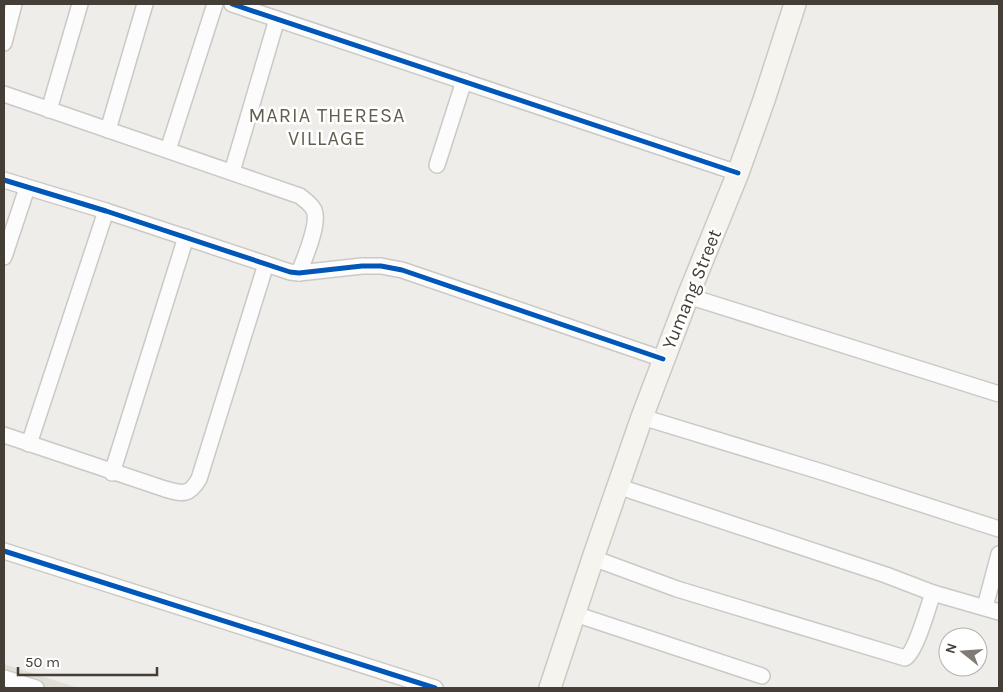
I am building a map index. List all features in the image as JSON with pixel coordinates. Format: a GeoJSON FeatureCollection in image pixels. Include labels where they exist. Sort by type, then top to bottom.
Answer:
{"type":"FeatureCollection","features":[{"type":"Feature","properties":{"kind":"main road","name":"Yumang Street"},"geometry":{"type":"LineString","coordinates":[[550,688],[642,417],[663,359],[738,173],[795,4]]}},
{"type":"Feature","properties":{"kind":"street"},"geometry":{"type":"LineString","coordinates":[[4,43],[14,4]]}},
{"type":"Feature","properties":{"kind":"street"},"geometry":{"type":"LineString","coordinates":[[49,110],[80,4]]}},
{"type":"Feature","properties":{"kind":"street"},"geometry":{"type":"LineString","coordinates":[[108,130],[145,4]]}},
{"type":"Feature","properties":{"kind":"street"},"geometry":{"type":"LineString","coordinates":[[168,150],[215,4]]}},
{"type":"Feature","properties":{"kind":"street"},"geometry":{"type":"LineString","coordinates":[[232,4],[738,173]]}},
{"type":"Feature","properties":{"kind":"street"},"geometry":{"type":"LineString","coordinates":[[232,172],[278,19]]}},
{"type":"Feature","properties":{"kind":"street"},"geometry":{"type":"LineString","coordinates":[[438,165],[464,81]]}},
{"type":"Feature","properties":{"kind":"street"},"geometry":{"type":"LineString","coordinates":[[4,94],[300,196],[314,210],[316,218],[299,273]]}},
{"type":"Feature","properties":{"kind":"street"},"geometry":{"type":"LineString","coordinates":[[4,180],[106,211],[290,272],[299,273],[362,266],[381,266],[402,270],[663,359]]}},
{"type":"Feature","properties":{"kind":"street"},"geometry":{"type":"LineString","coordinates":[[4,258],[27,188]]}},
{"type":"Feature","properties":{"kind":"street"},"geometry":{"type":"LineString","coordinates":[[29,444],[106,211]]}},
{"type":"Feature","properties":{"kind":"street"},"geometry":{"type":"LineString","coordinates":[[112,473],[186,237]]}},
{"type":"Feature","properties":{"kind":"street"},"geometry":{"type":"LineString","coordinates":[[4,436],[112,473],[175,492],[186,492],[193,489],[199,478],[266,264]]}},
{"type":"Feature","properties":{"kind":"street"},"geometry":{"type":"LineString","coordinates":[[688,296],[999,394]]}},
{"type":"Feature","properties":{"kind":"street"},"geometry":{"type":"LineString","coordinates":[[642,417],[999,529]]}},
{"type":"Feature","properties":{"kind":"street"},"geometry":{"type":"LineString","coordinates":[[618,486],[886,575],[933,593],[999,612]]}},
{"type":"Feature","properties":{"kind":"street"},"geometry":{"type":"LineString","coordinates":[[4,551],[435,688]]}},
{"type":"Feature","properties":{"kind":"street"},"geometry":{"type":"LineString","coordinates":[[984,607],[999,554]]}},
{"type":"Feature","properties":{"kind":"street"},"geometry":{"type":"LineString","coordinates":[[593,558],[677,589],[904,658],[908,657],[915,645],[933,593]]}},
{"type":"Feature","properties":{"kind":"street"},"geometry":{"type":"LineString","coordinates":[[575,614],[762,676]]}},
{"type":"Feature","properties":{"kind":"street"},"geometry":{"type":"LineString","coordinates":[[12,683],[36,688]]}},
{"type":"Feature","properties":{"kind":"shaded area"},"geometry":{"type":"Polygon","coordinates":[[[4,664],[78,688],[4,688],[4,664]]]}},
{"type":"Feature","properties":{"kind":"cycle path"},"geometry":{"type":"LineString","coordinates":[[232,4],[738,173]]}},
{"type":"Feature","properties":{"kind":"cycle path"},"geometry":{"type":"LineString","coordinates":[[4,180],[106,211],[290,272],[299,273],[362,266],[381,266],[402,270],[663,359]]}},
{"type":"Feature","properties":{"kind":"cycle path"},"geometry":{"type":"LineString","coordinates":[[4,551],[435,688]]}},
{"type":"Feature","properties":{"kind":"district","name":"MARIA THERESA VILLAGE"},"geometry":{"type":"Point","coordinates":[327,126]}}]}
